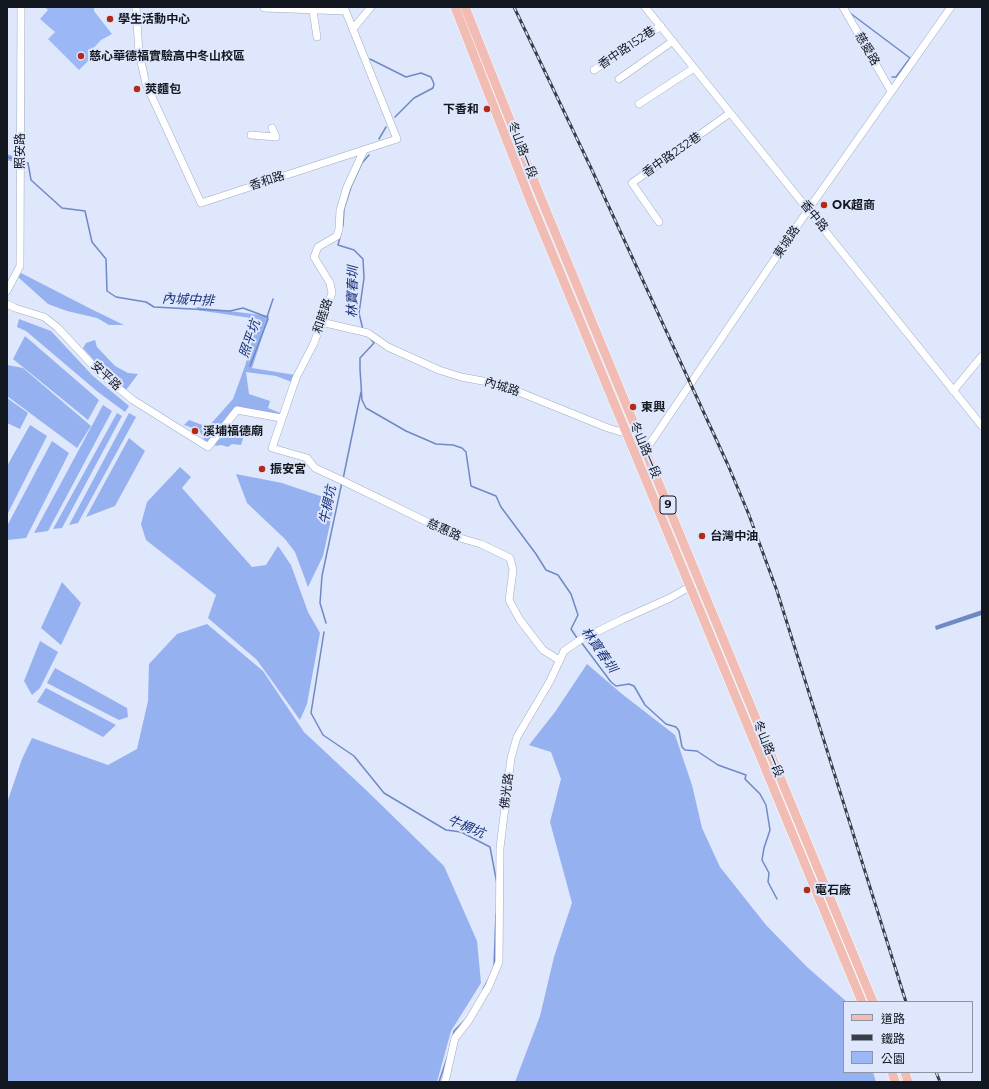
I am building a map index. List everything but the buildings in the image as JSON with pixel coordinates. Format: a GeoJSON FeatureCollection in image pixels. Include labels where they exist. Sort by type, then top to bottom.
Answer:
{"type":"FeatureCollection","features":[{"type":"Feature","properties":{"kind":"main road","name":"冬山路一段"},"geometry":{"type":"LineString","coordinates":[[455,7],[540,196],[646,451],[696,585],[831,915],[862,1001]]}},
{"type":"Feature","properties":{"kind":"main road","name":"冬山路一段"},"geometry":{"type":"LineString","coordinates":[[465,7],[530,200],[637,455],[696,585]]}},
{"type":"Feature","properties":{"kind":"main road"},"geometry":{"type":"LineString","coordinates":[[530,200],[540,196]]}},
{"type":"Feature","properties":{"kind":"main road","name":"冬山路一段"},"geometry":{"type":"LineString","coordinates":[[831,915],[873,1001]]}},
{"type":"Feature","properties":{"kind":"street","name":"照安路"},"geometry":{"type":"LineString","coordinates":[[7,291],[20,266],[21,7]]}},
{"type":"Feature","properties":{"kind":"street","name":"香和路"},"geometry":{"type":"LineString","coordinates":[[136,7],[139,53],[146,84],[201,203],[397,139],[345,9]]}},
{"type":"Feature","properties":{"kind":"street"},"geometry":{"type":"LineString","coordinates":[[353,29],[371,7]]}},
{"type":"Feature","properties":{"kind":"street","name":"香中路"},"geometry":{"type":"LineString","coordinates":[[645,7],[982,426]]}},
{"type":"Feature","properties":{"kind":"street","name":"慈愛路"},"geometry":{"type":"LineString","coordinates":[[843,7],[891,91]]}},
{"type":"Feature","properties":{"kind":"street","name":"東城路"},"geometry":{"type":"LineString","coordinates":[[646,451],[808,210],[951,7]]}},
{"type":"Feature","properties":{"kind":"street"},"geometry":{"type":"LineString","coordinates":[[265,10],[313,11],[345,9]]}},
{"type":"Feature","properties":{"kind":"street"},"geometry":{"type":"LineString","coordinates":[[313,11],[317,37]]}},
{"type":"Feature","properties":{"kind":"street","name":"香中路152巷"},"geometry":{"type":"LineString","coordinates":[[594,70],[661,26]]}},
{"type":"Feature","properties":{"kind":"street"},"geometry":{"type":"LineString","coordinates":[[619,79],[673,41]]}},
{"type":"Feature","properties":{"kind":"street"},"geometry":{"type":"LineString","coordinates":[[639,104],[694,68]]}},
{"type":"Feature","properties":{"kind":"street","name":"香中路232巷"},"geometry":{"type":"LineString","coordinates":[[659,222],[632,183],[730,113]]}},
{"type":"Feature","properties":{"kind":"street"},"geometry":{"type":"LineString","coordinates":[[251,134],[276,137],[272,128]]}},
{"type":"Feature","properties":{"kind":"street","name":"和睦路"},"geometry":{"type":"LineString","coordinates":[[272,448],[281,418],[296,378],[314,343],[332,293],[330,283],[314,257],[318,247],[337,236],[342,202],[364,150]]}},
{"type":"Feature","properties":{"kind":"street","name":"安平路"},"geometry":{"type":"LineString","coordinates":[[7,304],[44,317],[57,326],[101,374],[133,400],[208,447],[237,410],[281,418]]}},
{"type":"Feature","properties":{"kind":"street","name":"內城路"},"geometry":{"type":"LineString","coordinates":[[321,322],[365,332],[388,348],[439,370],[461,377],[499,384],[608,428],[628,434],[638,433]]}},
{"type":"Feature","properties":{"kind":"street"},"geometry":{"type":"LineString","coordinates":[[953,391],[982,356]]}},
{"type":"Feature","properties":{"kind":"street","name":"慈惠路"},"geometry":{"type":"LineString","coordinates":[[272,448],[307,458],[315,468],[460,538],[481,544],[510,558],[513,570],[509,600],[520,620],[543,650],[559,660]]}},
{"type":"Feature","properties":{"kind":"street"},"geometry":{"type":"LineString","coordinates":[[637,455],[646,451]]}},
{"type":"Feature","properties":{"kind":"street","name":"佛光路"},"geometry":{"type":"LineString","coordinates":[[445,1082],[455,1038],[469,1020],[489,986],[499,962],[500,848],[511,758],[517,737],[547,686],[564,651],[579,641],[696,585]]}},
{"type":"Feature","properties":{"kind":"green space"},"geometry":{"type":"Polygon","coordinates":[[[45,7],[94,7],[94,11],[112,34],[101,40],[89,53],[92,57],[79,70],[48,39],[55,32],[40,19],[48,10],[45,7]]]}},
{"type":"Feature","properties":{"kind":"shaded area"},"geometry":{"type":"Polygon","coordinates":[[[7,154],[16,157],[17,163],[7,160],[7,154]]]}},
{"type":"Feature","properties":{"kind":"shaded area"},"geometry":{"type":"Polygon","coordinates":[[[21,273],[124,325],[109,325],[97,318],[67,311],[48,304],[18,277],[21,273]]]}},
{"type":"Feature","properties":{"kind":"shaded area"},"geometry":{"type":"Polygon","coordinates":[[[197,307],[269,316],[252,368],[295,375],[292,382],[276,376],[246,372],[249,394],[270,401],[268,408],[280,413],[279,416],[235,407],[208,441],[205,441],[199,430],[184,425],[189,420],[208,427],[233,399],[245,366],[258,319],[197,310],[197,307]]]}},
{"type":"Feature","properties":{"kind":"shaded area"},"geometry":{"type":"Polygon","coordinates":[[[19,319],[51,331],[93,376],[129,406],[125,412],[98,392],[26,331],[17,327],[19,319]]]}},
{"type":"Feature","properties":{"kind":"shaded area"},"geometry":{"type":"Polygon","coordinates":[[[25,336],[99,400],[88,420],[13,359],[25,336]]]}},
{"type":"Feature","properties":{"kind":"shaded area"},"geometry":{"type":"Polygon","coordinates":[[[95,340],[97,347],[115,366],[128,373],[138,374],[126,390],[107,375],[83,348],[86,343],[95,340]]]}},
{"type":"Feature","properties":{"kind":"shaded area"},"geometry":{"type":"Polygon","coordinates":[[[7,365],[23,368],[91,426],[77,448],[7,396],[7,365]]]}},
{"type":"Feature","properties":{"kind":"shaded area"},"geometry":{"type":"Polygon","coordinates":[[[7,398],[28,413],[20,429],[7,423],[7,398]]]}},
{"type":"Feature","properties":{"kind":"shaded area"},"geometry":{"type":"Polygon","coordinates":[[[103,405],[112,411],[48,531],[34,533],[103,405]]]}},
{"type":"Feature","properties":{"kind":"shaded area"},"geometry":{"type":"Polygon","coordinates":[[[117,413],[122,416],[62,528],[53,529],[117,413]]]}},
{"type":"Feature","properties":{"kind":"shaded area"},"geometry":{"type":"Polygon","coordinates":[[[129,413],[136,417],[78,523],[69,525],[129,413]]]}},
{"type":"Feature","properties":{"kind":"shaded area"},"geometry":{"type":"Polygon","coordinates":[[[30,425],[47,436],[7,515],[7,466],[30,425]]]}},
{"type":"Feature","properties":{"kind":"shaded area"},"geometry":{"type":"Polygon","coordinates":[[[226,430],[245,432],[241,445],[232,444],[228,447],[221,445],[215,446],[216,441],[220,439],[226,430]]]}},
{"type":"Feature","properties":{"kind":"shaded area"},"geometry":{"type":"Polygon","coordinates":[[[129,438],[145,451],[115,506],[86,517],[129,438]]]}},
{"type":"Feature","properties":{"kind":"shaded area"},"geometry":{"type":"Polygon","coordinates":[[[52,441],[69,453],[26,538],[7,540],[7,526],[52,441]]]}},
{"type":"Feature","properties":{"kind":"shaded area"},"geometry":{"type":"Polygon","coordinates":[[[180,467],[191,477],[182,488],[252,567],[266,565],[278,546],[291,565],[308,612],[320,633],[307,704],[300,720],[257,660],[208,618],[216,595],[146,540],[141,524],[147,502],[180,467]]]}},
{"type":"Feature","properties":{"kind":"shaded area"},"geometry":{"type":"Polygon","coordinates":[[[236,474],[282,483],[335,501],[323,556],[308,587],[295,552],[285,539],[247,503],[236,474]]]}},
{"type":"Feature","properties":{"kind":"shaded area"},"geometry":{"type":"Polygon","coordinates":[[[62,582],[81,603],[61,645],[41,628],[62,582]]]}},
{"type":"Feature","properties":{"kind":"shaded area"},"geometry":{"type":"Polygon","coordinates":[[[982,610],[982,615],[936,630],[935,626],[982,610]]]}},
{"type":"Feature","properties":{"kind":"shaded area"},"geometry":{"type":"Polygon","coordinates":[[[207,624],[263,671],[304,732],[444,866],[477,941],[481,983],[451,1031],[437,1082],[7,1082],[7,803],[22,759],[32,738],[108,765],[137,749],[148,701],[149,664],[177,634],[207,624]]]}},
{"type":"Feature","properties":{"kind":"shaded area"},"geometry":{"type":"Polygon","coordinates":[[[40,641],[58,652],[40,688],[32,695],[24,681],[40,641]]]}},
{"type":"Feature","properties":{"kind":"shaded area"},"geometry":{"type":"Polygon","coordinates":[[[587,664],[622,694],[675,735],[692,785],[702,828],[720,867],[766,925],[807,967],[846,1001],[843,1001],[843,1073],[873,1073],[876,1082],[515,1082],[540,1016],[554,957],[572,903],[550,822],[561,779],[551,752],[529,745],[555,712],[587,664]]]}},
{"type":"Feature","properties":{"kind":"shaded area"},"geometry":{"type":"Polygon","coordinates":[[[55,668],[127,708],[128,717],[119,720],[47,683],[55,668]]]}},
{"type":"Feature","properties":{"kind":"shaded area"},"geometry":{"type":"Polygon","coordinates":[[[46,688],[116,725],[103,737],[37,702],[46,688]]]}},
{"type":"Feature","properties":{"kind":"waterway"},"geometry":{"type":"LineString","coordinates":[[850,13],[910,58],[896,77],[892,77]]}},
{"type":"Feature","properties":{"kind":"waterway","name":"林寶春圳"},"geometry":{"type":"LineString","coordinates":[[370,59],[406,77],[421,73],[431,77],[434,84],[433,88],[414,98],[395,117]]}},
{"type":"Feature","properties":{"kind":"waterway","name":"林寶春圳"},"geometry":{"type":"LineString","coordinates":[[379,139],[386,127]]}},
{"type":"Feature","properties":{"kind":"waterway","name":"林寶春圳"},"geometry":{"type":"LineString","coordinates":[[363,330],[359,313],[364,278],[363,259],[354,250],[338,245],[343,225],[344,209],[351,187],[362,163],[369,155]]}},
{"type":"Feature","properties":{"kind":"waterway","name":"內城中排"},"geometry":{"type":"LineString","coordinates":[[7,157],[18,160]]}},
{"type":"Feature","properties":{"kind":"waterway","name":"內城中排"},"geometry":{"type":"LineString","coordinates":[[23,162],[28,163],[31,180],[62,208],[85,211],[92,242],[106,259],[107,291],[116,297],[146,302],[154,307],[230,311],[243,308],[267,317]]}},
{"type":"Feature","properties":{"kind":"waterway","name":"照平坑"},"geometry":{"type":"LineString","coordinates":[[250,366],[268,319],[267,317],[273,299]]}},
{"type":"Feature","properties":{"kind":"waterway","name":"林寶春圳"},"geometry":{"type":"LineString","coordinates":[[370,338],[374,343],[360,358],[362,400],[366,408],[406,431],[436,444],[453,445],[462,448],[466,452],[471,486],[496,496],[501,507],[546,570],[558,575],[571,594],[578,615],[571,629],[577,638]]}},
{"type":"Feature","properties":{"kind":"waterway","name":"牛椆坑"},"geometry":{"type":"LineString","coordinates":[[343,479],[361,392]]}},
{"type":"Feature","properties":{"kind":"waterway","name":"牛椆坑"},"geometry":{"type":"LineString","coordinates":[[326,623],[320,603],[322,576],[342,482]]}},
{"type":"Feature","properties":{"kind":"waterway","name":"牛椆坑"},"geometry":{"type":"LineString","coordinates":[[324,632],[311,713],[323,735],[354,756],[384,793],[446,830],[461,832],[490,847],[497,884]]}},
{"type":"Feature","properties":{"kind":"waterway","name":"林寶春圳"},"geometry":{"type":"LineString","coordinates":[[581,642],[611,682],[616,686],[629,684],[634,686],[645,705],[666,724],[676,727],[679,731],[682,747],[685,750],[697,751],[718,765],[746,775],[745,779],[760,794],[766,805],[770,830],[762,860],[769,873],[768,882],[777,899]]}},
{"type":"Feature","properties":{"kind":"waterway","name":"牛椆坑"},"geometry":{"type":"LineString","coordinates":[[494,966],[496,914]]}},
{"type":"Feature","properties":{"kind":"waterway","name":"牛椆坑"},"geometry":{"type":"LineString","coordinates":[[483,989],[488,980]]}},
{"type":"Feature","properties":{"kind":"waterway","name":"牛椆坑"},"geometry":{"type":"LineString","coordinates":[[453,1036],[454,1031],[465,1020]]}},
{"type":"Feature","properties":{"kind":"waterway","name":"牛椆坑"},"geometry":{"type":"LineString","coordinates":[[439,1082],[448,1055]]}},
{"type":"Feature","properties":{"kind":"railway"},"geometry":{"type":"LineString","coordinates":[[514,7],[591,168],[728,465],[749,515],[777,591],[906,1001]]}},
{"type":"Feature","properties":{"kind":"railway"},"geometry":{"type":"LineString","coordinates":[[936,1073],[940,1082]]}},
{"type":"Feature","properties":{"kind":"place","name":"學生活動中心"},"geometry":{"type":"Point","coordinates":[110,19]}},
{"type":"Feature","properties":{"kind":"place","name":"慈心華德福實驗高中冬山校區"},"geometry":{"type":"Point","coordinates":[81,56]}},
{"type":"Feature","properties":{"kind":"place","name":"莢麵包"},"geometry":{"type":"Point","coordinates":[137,89]}},
{"type":"Feature","properties":{"kind":"place","name":"下香和"},"geometry":{"type":"Point","coordinates":[487,109]}},
{"type":"Feature","properties":{"kind":"place","name":"OK超商"},"geometry":{"type":"Point","coordinates":[824,205]}},
{"type":"Feature","properties":{"kind":"place","name":"東興"},"geometry":{"type":"Point","coordinates":[633,407]}},
{"type":"Feature","properties":{"kind":"place","name":"溪埔福德廟"},"geometry":{"type":"Point","coordinates":[195,431]}},
{"type":"Feature","properties":{"kind":"place","name":"振安宮"},"geometry":{"type":"Point","coordinates":[262,469]}},
{"type":"Feature","properties":{"kind":"place","name":"台灣中油"},"geometry":{"type":"Point","coordinates":[702,536]}},
{"type":"Feature","properties":{"kind":"place","name":"電石廠"},"geometry":{"type":"Point","coordinates":[807,890]}}]}
